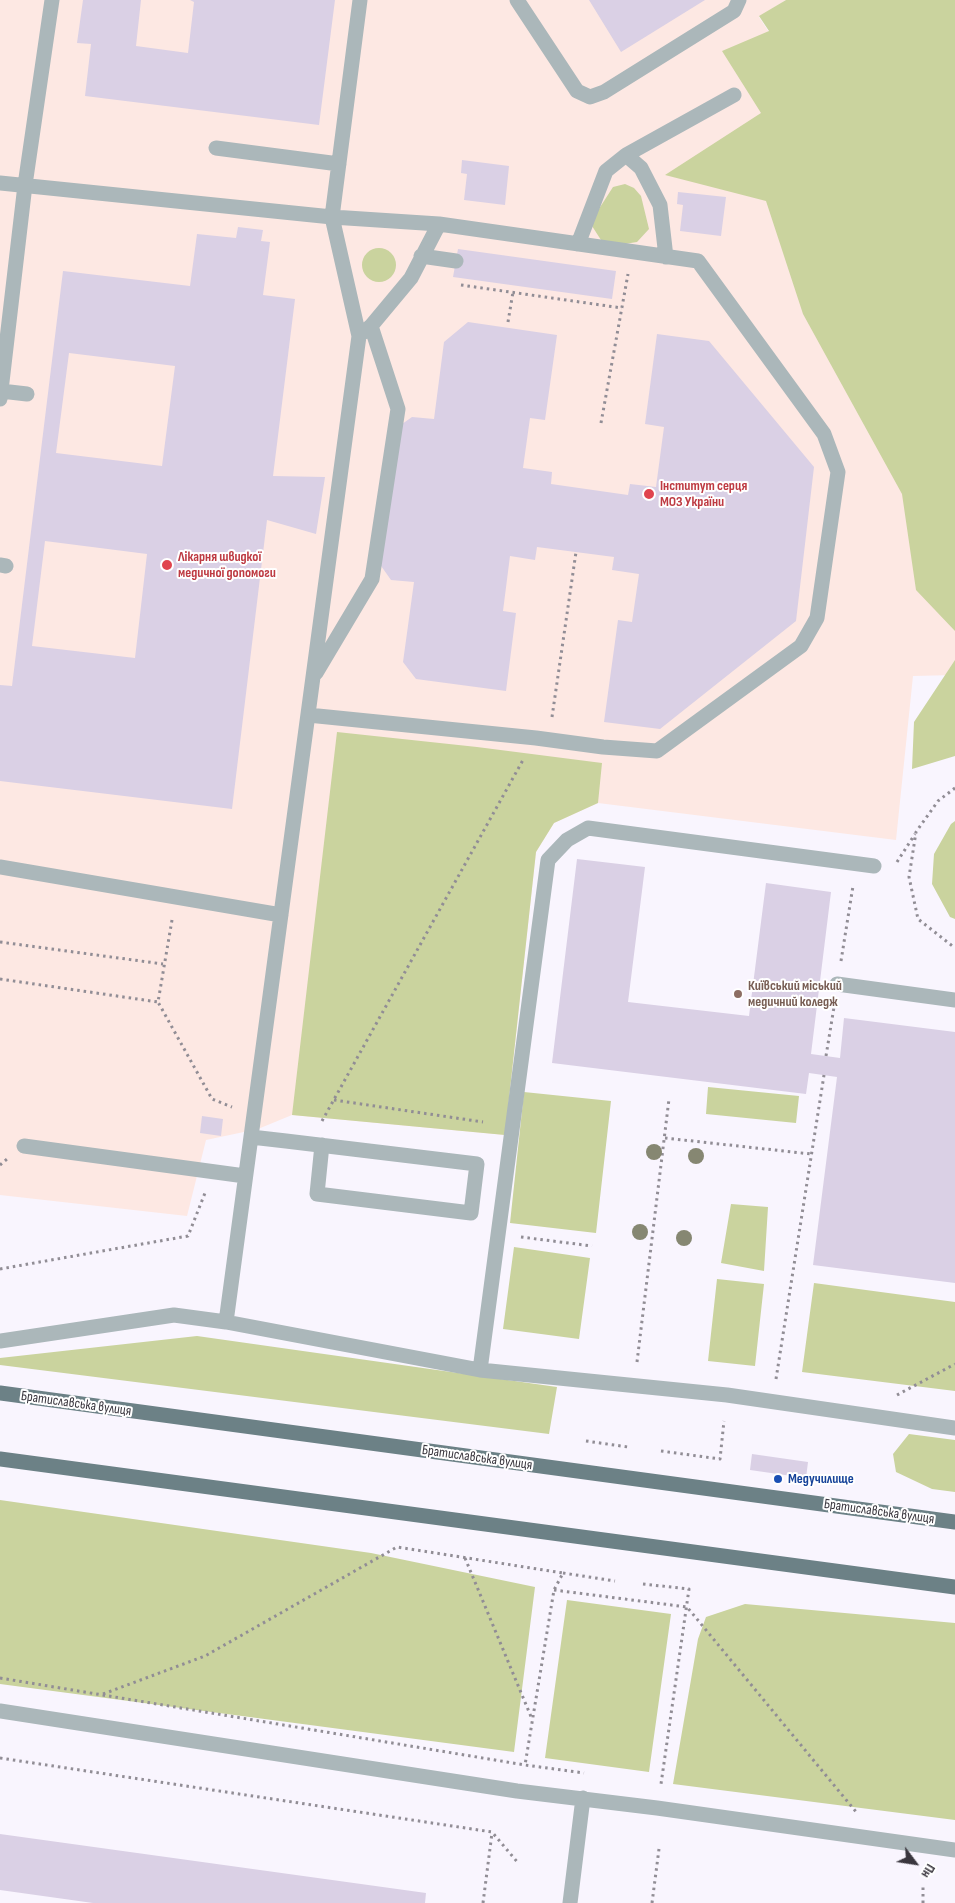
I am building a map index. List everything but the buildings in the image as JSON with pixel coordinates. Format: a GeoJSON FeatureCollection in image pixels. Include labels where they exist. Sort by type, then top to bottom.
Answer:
{"type":"FeatureCollection","features":[{"type":"Feature","properties":{"kind":"main road","name":"Братиславська вулиця"},"geometry":{"type":"LineString","coordinates":[[0,1393],[955,1522]]}},
{"type":"Feature","properties":{"kind":"main road"},"geometry":{"type":"LineString","coordinates":[[0,1459],[955,1587]]}},
{"type":"Feature","properties":{"kind":"street"},"geometry":{"type":"LineString","coordinates":[[27,394],[1,395],[25,186],[52,0]]}},
{"type":"Feature","properties":{"kind":"street"},"geometry":{"type":"LineString","coordinates":[[226,1322],[359,336],[332,217],[360,0]]}},
{"type":"Feature","properties":{"kind":"street"},"geometry":{"type":"LineString","coordinates":[[517,0],[578,91],[590,97],[604,92],[737,5],[752,0]]}},
{"type":"Feature","properties":{"kind":"street"},"geometry":{"type":"LineString","coordinates":[[578,244],[606,171],[626,155],[734,94]]}},
{"type":"Feature","properties":{"kind":"street"},"geometry":{"type":"LineString","coordinates":[[216,148],[339,164]]}},
{"type":"Feature","properties":{"kind":"street"},"geometry":{"type":"LineString","coordinates":[[626,155],[641,168],[660,206],[666,256]]}},
{"type":"Feature","properties":{"kind":"street"},"geometry":{"type":"LineString","coordinates":[[0,183],[332,217],[439,224],[698,261],[824,434],[838,472],[817,618],[801,646],[656,751],[603,748],[542,738],[308,715]]}},
{"type":"Feature","properties":{"kind":"street"},"geometry":{"type":"LineString","coordinates":[[359,336],[371,326],[410,278],[439,224]]}},
{"type":"Feature","properties":{"kind":"street"},"geometry":{"type":"LineString","coordinates":[[421,256],[456,261]]}},
{"type":"Feature","properties":{"kind":"street"},"geometry":{"type":"LineString","coordinates":[[312,678],[372,579],[398,409],[371,326]]}},
{"type":"Feature","properties":{"kind":"street"},"geometry":{"type":"LineString","coordinates":[[480,1370],[548,860],[567,840],[588,828],[874,866]]}},
{"type":"Feature","properties":{"kind":"street"},"geometry":{"type":"LineString","coordinates":[[0,867],[281,915]]}},
{"type":"Feature","properties":{"kind":"street"},"geometry":{"type":"LineString","coordinates":[[837,984],[955,1000]]}},
{"type":"Feature","properties":{"kind":"street"},"geometry":{"type":"LineString","coordinates":[[251,1132],[322,1145],[476,1164],[471,1213],[317,1194],[322,1145]]}},
{"type":"Feature","properties":{"kind":"street"},"geometry":{"type":"LineString","coordinates":[[24,1146],[246,1176]]}},
{"type":"Feature","properties":{"kind":"street"},"geometry":{"type":"LineString","coordinates":[[0,1341],[174,1315],[226,1322],[480,1370],[728,1395],[955,1428]]}},
{"type":"Feature","properties":{"kind":"street"},"geometry":{"type":"LineString","coordinates":[[0,1711],[517,1791],[583,1798],[955,1850]]}},
{"type":"Feature","properties":{"kind":"street"},"geometry":{"type":"LineString","coordinates":[[570,1903],[583,1798]]}},
{"type":"Feature","properties":{"kind":"path"},"geometry":{"type":"LineString","coordinates":[[602,423],[632,252]]}},
{"type":"Feature","properties":{"kind":"path"},"geometry":{"type":"LineString","coordinates":[[457,284],[622,308]]}},
{"type":"Feature","properties":{"kind":"path"},"geometry":{"type":"LineString","coordinates":[[508,322],[513,292]]}},
{"type":"Feature","properties":{"kind":"path"},"geometry":{"type":"LineString","coordinates":[[321,1124],[501,796],[542,738],[576,552]]}},
{"type":"Feature","properties":{"kind":"path"},"geometry":{"type":"LineString","coordinates":[[874,866],[897,863],[938,800],[955,788]]}},
{"type":"Feature","properties":{"kind":"path"},"geometry":{"type":"LineString","coordinates":[[916,832],[909,877],[918,919],[955,948]]}},
{"type":"Feature","properties":{"kind":"path"},"geometry":{"type":"LineString","coordinates":[[176,897],[158,1002],[212,1099],[232,1106],[231,1124],[251,1132]]}},
{"type":"Feature","properties":{"kind":"path"},"geometry":{"type":"LineString","coordinates":[[0,942],[164,964]]}},
{"type":"Feature","properties":{"kind":"path"},"geometry":{"type":"LineString","coordinates":[[0,979],[158,1002]]}},
{"type":"Feature","properties":{"kind":"path"},"geometry":{"type":"LineString","coordinates":[[776,1382],[824,1075]]}},
{"type":"Feature","properties":{"kind":"path"},"geometry":{"type":"LineString","coordinates":[[636,1362],[669,1098]]}},
{"type":"Feature","properties":{"kind":"path"},"geometry":{"type":"LineString","coordinates":[[334,1100],[484,1122]]}},
{"type":"Feature","properties":{"kind":"path"},"geometry":{"type":"LineString","coordinates":[[665,1138],[812,1154]]}},
{"type":"Feature","properties":{"kind":"path"},"geometry":{"type":"LineString","coordinates":[[0,1269],[188,1236],[213,1172]]}},
{"type":"Feature","properties":{"kind":"path"},"geometry":{"type":"LineString","coordinates":[[498,1235],[592,1246]]}},
{"type":"Feature","properties":{"kind":"path"},"geometry":{"type":"LineString","coordinates":[[892,1398],[955,1364]]}},
{"type":"Feature","properties":{"kind":"path"},"geometry":{"type":"LineString","coordinates":[[661,1451],[720,1459],[724,1421]]}},
{"type":"Feature","properties":{"kind":"path"},"geometry":{"type":"LineString","coordinates":[[586,1441],[628,1447]]}},
{"type":"Feature","properties":{"kind":"path"},"geometry":{"type":"LineString","coordinates":[[102,1694],[206,1656],[397,1547],[615,1581]]}},
{"type":"Feature","properties":{"kind":"path"},"geometry":{"type":"LineString","coordinates":[[465,1558],[532,1719]]}},
{"type":"Feature","properties":{"kind":"path"},"geometry":{"type":"LineString","coordinates":[[525,1765],[554,1590],[563,1573]]}},
{"type":"Feature","properties":{"kind":"path"},"geometry":{"type":"LineString","coordinates":[[643,1584],[689,1589],[661,1784],[670,1785]]}},
{"type":"Feature","properties":{"kind":"path"},"geometry":{"type":"LineString","coordinates":[[554,1590],[687,1607],[859,1815],[849,1814]]}},
{"type":"Feature","properties":{"kind":"path"},"geometry":{"type":"LineString","coordinates":[[0,1678],[525,1765],[593,1774]]}},
{"type":"Feature","properties":{"kind":"path"},"geometry":{"type":"LineString","coordinates":[[0,1758],[492,1832],[519,1864]]}},
{"type":"Feature","properties":{"kind":"path"},"geometry":{"type":"LineString","coordinates":[[483,1903],[492,1832]]}},
{"type":"Feature","properties":{"kind":"path"},"geometry":{"type":"LineString","coordinates":[[652,1903],[659,1848]]}},
{"type":"Feature","properties":{"kind":"path"},"geometry":{"type":"LineString","coordinates":[[923,1884],[923,1903]]}},
{"type":"Feature","properties":{"kind":"shaded area"},"geometry":{"type":"Polygon","coordinates":[[[0,0],[786,0],[759,17],[955,312],[955,675],[913,676],[896,840],[598,803],[554,823],[536,852],[505,1135],[292,1115],[258,1129],[206,1140],[187,1216],[0,1195],[0,0]]]}},
{"type":"Feature","properties":{"kind":"green space"},"geometry":{"type":"Polygon","coordinates":[[[786,0],[955,0],[955,631],[916,590],[902,494],[803,314],[766,201],[665,175],[761,113],[722,51],[769,31],[759,16],[786,0]]]}},
{"type":"Feature","properties":{"kind":"green space"},"geometry":{"type":"Polygon","coordinates":[[[625,184],[634,188],[641,196],[649,229],[637,242],[618,245],[601,240],[592,226],[595,215],[613,187],[625,184]]]}},
{"type":"Feature","properties":{"kind":"green space"},"geometry":{"type":"Polygon","coordinates":[[[379,248],[386,249],[391,253],[395,258],[395,272],[391,277],[386,281],[379,282],[372,281],[367,277],[363,272],[362,265],[363,258],[367,253],[372,249],[379,248]]]}},
{"type":"Feature","properties":{"kind":"green space"},"geometry":{"type":"Polygon","coordinates":[[[955,660],[955,756],[912,769],[914,722],[955,660]]]}},
{"type":"Feature","properties":{"kind":"green space"},"geometry":{"type":"Polygon","coordinates":[[[337,732],[602,763],[598,803],[554,823],[536,852],[505,1135],[292,1115],[337,732]]]}},
{"type":"Feature","properties":{"kind":"green space"},"geometry":{"type":"Polygon","coordinates":[[[955,821],[955,919],[950,917],[932,884],[934,854],[951,824],[955,821]]]}},
{"type":"Feature","properties":{"kind":"green space"},"geometry":{"type":"Polygon","coordinates":[[[708,1087],[799,1096],[796,1123],[706,1114],[708,1087]]]}},
{"type":"Feature","properties":{"kind":"green space"},"geometry":{"type":"Polygon","coordinates":[[[524,1092],[611,1101],[596,1233],[510,1223],[524,1092]]]}},
{"type":"Feature","properties":{"kind":"green space"},"geometry":{"type":"Polygon","coordinates":[[[731,1204],[768,1207],[764,1271],[721,1263],[731,1204]]]}},
{"type":"Feature","properties":{"kind":"green space"},"geometry":{"type":"Polygon","coordinates":[[[514,1247],[590,1258],[579,1339],[503,1329],[514,1247]]]}},
{"type":"Feature","properties":{"kind":"green space"},"geometry":{"type":"Polygon","coordinates":[[[717,1279],[764,1284],[755,1366],[708,1361],[717,1279]]]}},
{"type":"Feature","properties":{"kind":"green space"},"geometry":{"type":"Polygon","coordinates":[[[814,1283],[955,1302],[955,1391],[802,1372],[814,1283]]]}},
{"type":"Feature","properties":{"kind":"green space"},"geometry":{"type":"Polygon","coordinates":[[[197,1336],[557,1387],[549,1434],[0,1365],[0,1358],[197,1336]]]}},
{"type":"Feature","properties":{"kind":"green space"},"geometry":{"type":"Polygon","coordinates":[[[909,1434],[955,1440],[955,1492],[932,1489],[896,1472],[893,1454],[909,1434]]]}},
{"type":"Feature","properties":{"kind":"green space"},"geometry":{"type":"Polygon","coordinates":[[[0,1500],[371,1553],[535,1587],[514,1752],[0,1684],[0,1500]]]}},
{"type":"Feature","properties":{"kind":"green space"},"geometry":{"type":"Polygon","coordinates":[[[567,1600],[671,1614],[649,1772],[545,1758],[567,1600]]]}},
{"type":"Feature","properties":{"kind":"green space"},"geometry":{"type":"Polygon","coordinates":[[[745,1604],[955,1623],[955,1820],[673,1784],[698,1639],[706,1617],[745,1604]]]}},
{"type":"Feature","properties":{"kind":"place","name":"Інститут серця МОЗ України"},"geometry":{"type":"Point","coordinates":[649,494]}},
{"type":"Feature","properties":{"kind":"place","name":"Лікарня швидкої медичної допомоги"},"geometry":{"type":"Point","coordinates":[167,565]}},
{"type":"Feature","properties":{"kind":"place","name":"Київський міський медичний коледж"},"geometry":{"type":"Point","coordinates":[738,994]}},
{"type":"Feature","properties":{"kind":"place","name":"Медучилище"},"geometry":{"type":"Point","coordinates":[778,1479]}}]}
